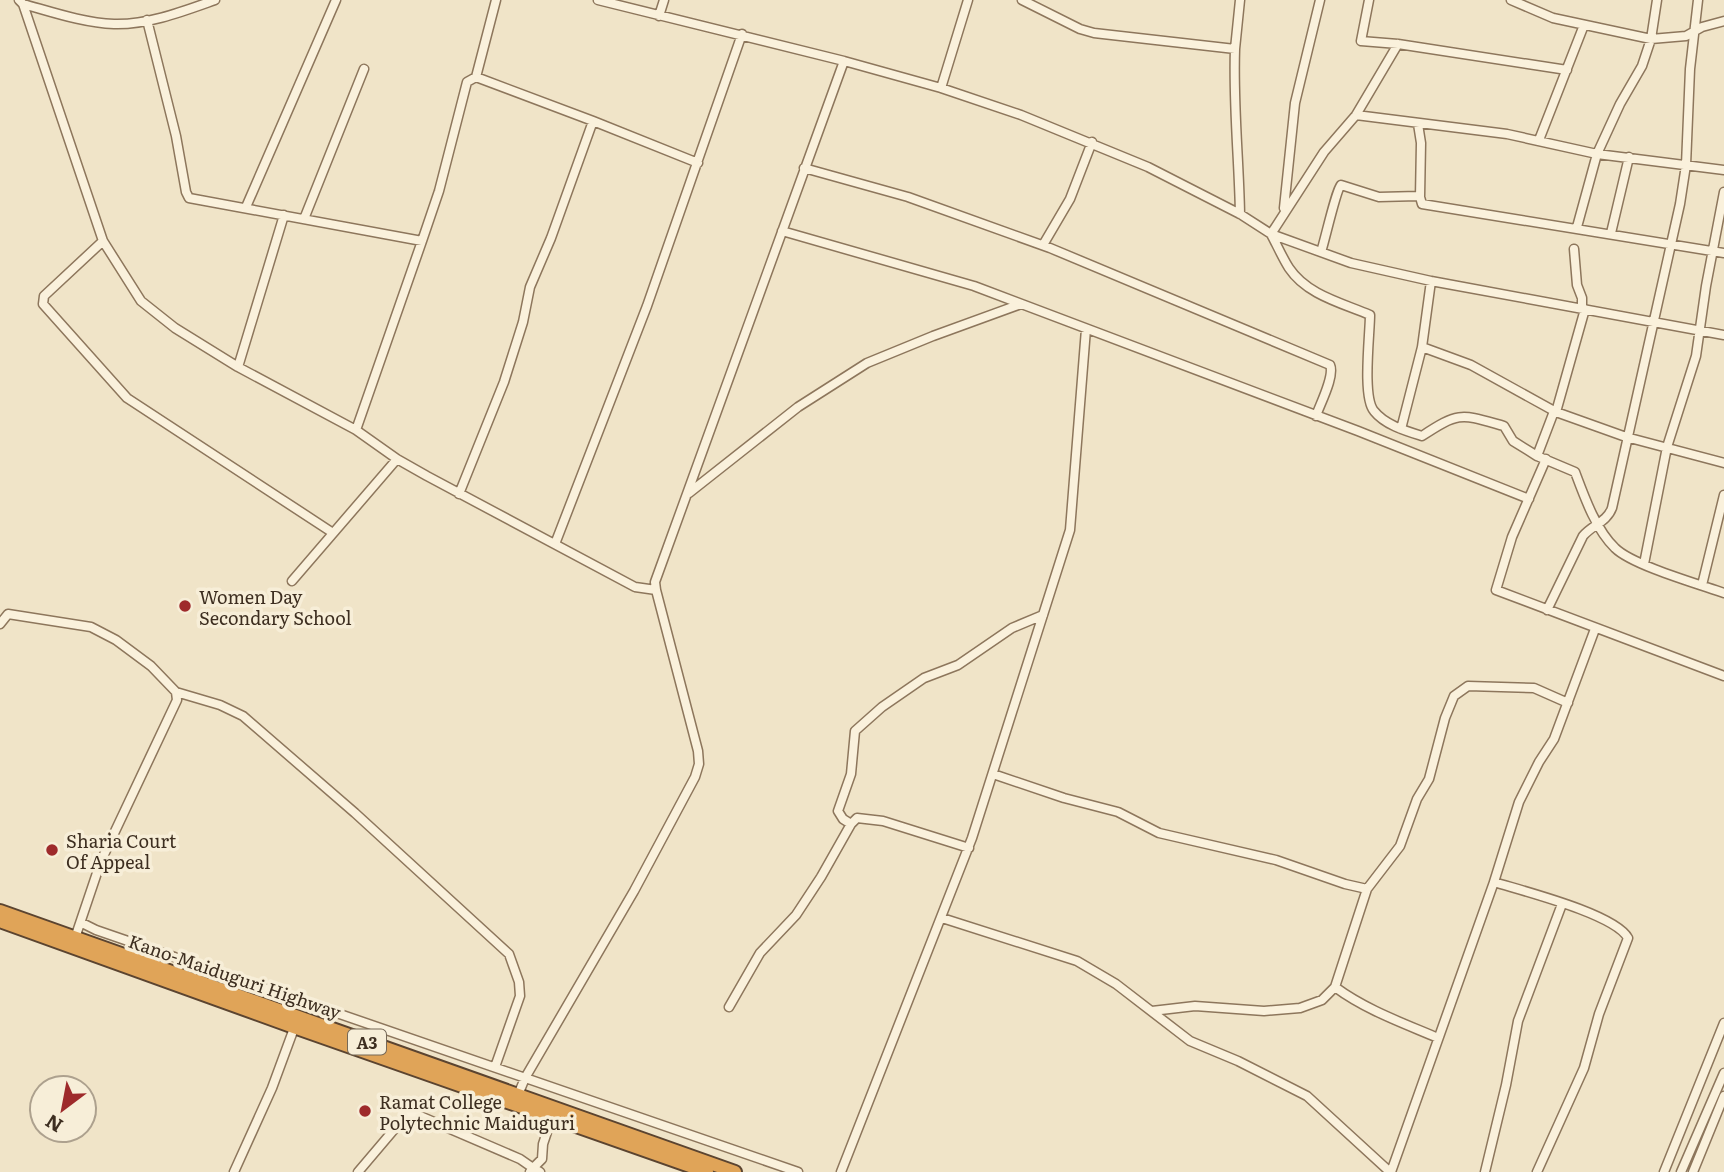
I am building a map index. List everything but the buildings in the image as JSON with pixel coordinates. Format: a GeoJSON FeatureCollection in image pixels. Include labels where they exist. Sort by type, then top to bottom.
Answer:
{"type":"FeatureCollection","features":[{"type":"Feature","properties":{"kind":"highway","name":"Kano-Maiduguri Highway"},"geometry":{"type":"LineString","coordinates":[[0,911],[707,1172]]}},
{"type":"Feature","properties":{"kind":"highway","name":"Kano-Maiduguri Highway"},"geometry":{"type":"LineString","coordinates":[[0,921],[518,1095],[735,1172]]}},
{"type":"Feature","properties":{"kind":"street"},"geometry":{"type":"LineString","coordinates":[[21,2],[81,19],[115,24],[147,20],[215,0]]}},
{"type":"Feature","properties":{"kind":"street"},"geometry":{"type":"LineString","coordinates":[[246,207],[336,0]]}},
{"type":"Feature","properties":{"kind":"street"},"geometry":{"type":"LineString","coordinates":[[356,430],[439,191],[467,82],[476,77],[496,0]]}},
{"type":"Feature","properties":{"kind":"street"},"geometry":{"type":"LineString","coordinates":[[598,0],[743,34],[941,88],[1091,142],[1148,167],[1240,214],[1271,234],[1351,263],[1432,281],[1724,335]]}},
{"type":"Feature","properties":{"kind":"street"},"geometry":{"type":"LineString","coordinates":[[659,16],[664,0]]}},
{"type":"Feature","properties":{"kind":"street"},"geometry":{"type":"LineString","coordinates":[[941,88],[968,0]]}},
{"type":"Feature","properties":{"kind":"street"},"geometry":{"type":"LineString","coordinates":[[1022,0],[1080,29],[1094,33],[1235,49]]}},
{"type":"Feature","properties":{"kind":"street"},"geometry":{"type":"LineString","coordinates":[[1240,0],[1234,95],[1240,214]]}},
{"type":"Feature","properties":{"kind":"street"},"geometry":{"type":"LineString","coordinates":[[1283,211],[1295,103],[1321,0]]}},
{"type":"Feature","properties":{"kind":"street"},"geometry":{"type":"LineString","coordinates":[[1369,0],[1361,41],[1398,44],[1567,70]]}},
{"type":"Feature","properties":{"kind":"street"},"geometry":{"type":"LineString","coordinates":[[1511,0],[1553,18],[1651,39],[1686,36],[1696,30],[1724,22]]}},
{"type":"Feature","properties":{"kind":"street"},"geometry":{"type":"LineString","coordinates":[[1577,227],[1597,154],[1620,104],[1642,66],[1651,39],[1657,0]]}},
{"type":"Feature","properties":{"kind":"street"},"geometry":{"type":"LineString","coordinates":[[1547,610],[1583,536],[1609,515],[1634,413],[1686,165],[1690,69],[1698,0]]}},
{"type":"Feature","properties":{"kind":"street"},"geometry":{"type":"LineString","coordinates":[[21,2],[103,242],[124,279],[141,301],[175,328],[238,367],[356,430],[397,459],[459,494],[635,587],[656,590]]}},
{"type":"Feature","properties":{"kind":"street"},"geometry":{"type":"LineString","coordinates":[[147,20],[176,136],[186,192],[190,198],[422,241]]}},
{"type":"Feature","properties":{"kind":"street"},"geometry":{"type":"LineString","coordinates":[[1539,141],[1584,25]]}},
{"type":"Feature","properties":{"kind":"street"},"geometry":{"type":"LineString","coordinates":[[555,544],[647,306],[743,34]]}},
{"type":"Feature","properties":{"kind":"street"},"geometry":{"type":"LineString","coordinates":[[1271,234],[1283,211],[1324,152],[1356,115],[1398,44]]}},
{"type":"Feature","properties":{"kind":"street"},"geometry":{"type":"LineString","coordinates":[[518,1095],[525,1078],[634,891],[695,777],[699,764],[698,751],[655,582],[844,61]]}},
{"type":"Feature","properties":{"kind":"street"},"geometry":{"type":"LineString","coordinates":[[304,219],[364,69]]}},
{"type":"Feature","properties":{"kind":"street"},"geometry":{"type":"LineString","coordinates":[[476,77],[698,163]]}},
{"type":"Feature","properties":{"kind":"street"},"geometry":{"type":"LineString","coordinates":[[1356,115],[1507,134],[1597,154],[1724,170]]}},
{"type":"Feature","properties":{"kind":"street"},"geometry":{"type":"LineString","coordinates":[[459,494],[504,383],[523,322],[530,287],[551,238],[593,121]]}},
{"type":"Feature","properties":{"kind":"street"},"geometry":{"type":"LineString","coordinates":[[1418,124],[1422,204],[1577,227],[1724,253]]}},
{"type":"Feature","properties":{"kind":"street"},"geometry":{"type":"LineString","coordinates":[[1043,245],[1070,199],[1091,142]]}},
{"type":"Feature","properties":{"kind":"street"},"geometry":{"type":"LineString","coordinates":[[1611,233],[1629,157]]}},
{"type":"Feature","properties":{"kind":"street"},"geometry":{"type":"LineString","coordinates":[[804,168],[908,197],[1043,245],[1330,365],[1332,376],[1324,390],[1316,416]]}},
{"type":"Feature","properties":{"kind":"street"},"geometry":{"type":"LineString","coordinates":[[1321,252],[1334,210],[1336,191],[1341,185],[1379,197],[1420,197]]}},
{"type":"Feature","properties":{"kind":"street"},"geometry":{"type":"LineString","coordinates":[[1644,564],[1667,447],[1696,356],[1724,192]]}},
{"type":"Feature","properties":{"kind":"street"},"geometry":{"type":"LineString","coordinates":[[238,367],[284,215]]}},
{"type":"Feature","properties":{"kind":"street"},"geometry":{"type":"LineString","coordinates":[[782,231],[974,286],[1529,499]]}},
{"type":"Feature","properties":{"kind":"street"},"geometry":{"type":"LineString","coordinates":[[1271,234],[1290,270],[1302,284],[1339,303],[1370,314],[1367,358],[1369,402],[1373,411],[1401,429],[1422,436]]}},
{"type":"Feature","properties":{"kind":"street"},"geometry":{"type":"LineString","coordinates":[[103,242],[44,296],[43,304],[127,398],[333,533]]}},
{"type":"Feature","properties":{"kind":"street"},"geometry":{"type":"LineString","coordinates":[[1574,249],[1583,309],[1542,458],[1529,499],[1512,537],[1496,590],[1724,676]]}},
{"type":"Feature","properties":{"kind":"street"},"geometry":{"type":"LineString","coordinates":[[1401,429],[1422,347],[1432,281]]}},
{"type":"Feature","properties":{"kind":"street"},"geometry":{"type":"LineString","coordinates":[[688,493],[799,407],[867,363],[933,335],[1021,304]]}},
{"type":"Feature","properties":{"kind":"street"},"geometry":{"type":"LineString","coordinates":[[841,1172],[969,848],[1070,530],[1086,329]]}},
{"type":"Feature","properties":{"kind":"street"},"geometry":{"type":"LineString","coordinates":[[1422,347],[1471,365],[1556,412],[1626,437],[1724,463]]}},
{"type":"Feature","properties":{"kind":"street"},"geometry":{"type":"LineString","coordinates":[[1416,455],[1422,436],[1444,421],[1463,416],[1504,426],[1513,441],[1542,458],[1575,472],[1598,523],[1614,548],[1644,564],[1724,593]]}},
{"type":"Feature","properties":{"kind":"street"},"geometry":{"type":"LineString","coordinates":[[292,581],[397,459]]}},
{"type":"Feature","properties":{"kind":"street"},"geometry":{"type":"LineString","coordinates":[[1702,585],[1724,495]]}},
{"type":"Feature","properties":{"kind":"street"},"geometry":{"type":"LineString","coordinates":[[1714,535],[1724,538]]}},
{"type":"Feature","properties":{"kind":"street"},"geometry":{"type":"LineString","coordinates":[[0,624],[8,614],[91,627],[116,640],[151,666],[176,692],[220,705],[243,716],[355,813],[509,954],[519,982],[520,996],[495,1067]]}},
{"type":"Feature","properties":{"kind":"street"},"geometry":{"type":"LineString","coordinates":[[851,824],[843,819],[838,811],[851,774],[855,731],[874,713],[924,678],[958,665],[1012,628],[1043,614]]}},
{"type":"Feature","properties":{"kind":"street"},"geometry":{"type":"LineString","coordinates":[[942,918],[1077,961],[1116,984],[1190,1041],[1307,1096],[1391,1172],[1494,881],[1519,802],[1554,739],[1595,629]]}},
{"type":"Feature","properties":{"kind":"street"},"geometry":{"type":"LineString","coordinates":[[1152,1011],[1195,1006],[1264,1012],[1300,1008],[1322,1000],[1335,987],[1367,889],[1400,845],[1429,779],[1445,718],[1454,696],[1468,686],[1534,688],[1567,703]]}},
{"type":"Feature","properties":{"kind":"street"},"geometry":{"type":"LineString","coordinates":[[75,938],[101,862],[177,700],[176,692]]}},
{"type":"Feature","properties":{"kind":"street"},"geometry":{"type":"LineString","coordinates":[[993,774],[1064,798],[1118,812],[1159,833],[1276,860],[1367,889]]}},
{"type":"Feature","properties":{"kind":"street"},"geometry":{"type":"LineString","coordinates":[[729,1007],[760,953],[796,915],[857,818],[875,819],[969,848]]}},
{"type":"Feature","properties":{"kind":"street"},"geometry":{"type":"LineString","coordinates":[[1494,881],[1603,918],[1623,930],[1628,938],[1619,955],[1599,1014],[1584,1068],[1537,1172]]}},
{"type":"Feature","properties":{"kind":"street"},"geometry":{"type":"LineString","coordinates":[[1485,1172],[1518,1021],[1562,904]]}},
{"type":"Feature","properties":{"kind":"street"},"geometry":{"type":"LineString","coordinates":[[82,923],[798,1172]]}},
{"type":"Feature","properties":{"kind":"street"},"geometry":{"type":"LineString","coordinates":[[1335,987],[1349,998],[1380,1014],[1437,1038]]}},
{"type":"Feature","properties":{"kind":"street"},"geometry":{"type":"LineString","coordinates":[[234,1172],[272,1088],[296,1022]]}},
{"type":"Feature","properties":{"kind":"street"},"geometry":{"type":"LineString","coordinates":[[1664,1172],[1724,1023]]}},
{"type":"Feature","properties":{"kind":"street"},"geometry":{"type":"LineString","coordinates":[[1681,1172],[1724,1073]]}},
{"type":"Feature","properties":{"kind":"street"},"geometry":{"type":"LineString","coordinates":[[1693,1172],[1724,1096]]}},
{"type":"Feature","properties":{"kind":"street"},"geometry":{"type":"LineString","coordinates":[[358,1172],[409,1114],[520,1159],[535,1171],[542,1158],[543,1144],[552,1117]]}},
{"type":"Feature","properties":{"kind":"place","name":"Women Day Secondary School"},"geometry":{"type":"Point","coordinates":[185,606]}},
{"type":"Feature","properties":{"kind":"place","name":"Sharia Court Of Appeal"},"geometry":{"type":"Point","coordinates":[52,850]}},
{"type":"Feature","properties":{"kind":"place","name":"Ramat College Polytechnic Maiduguri"},"geometry":{"type":"Point","coordinates":[365,1111]}}]}
